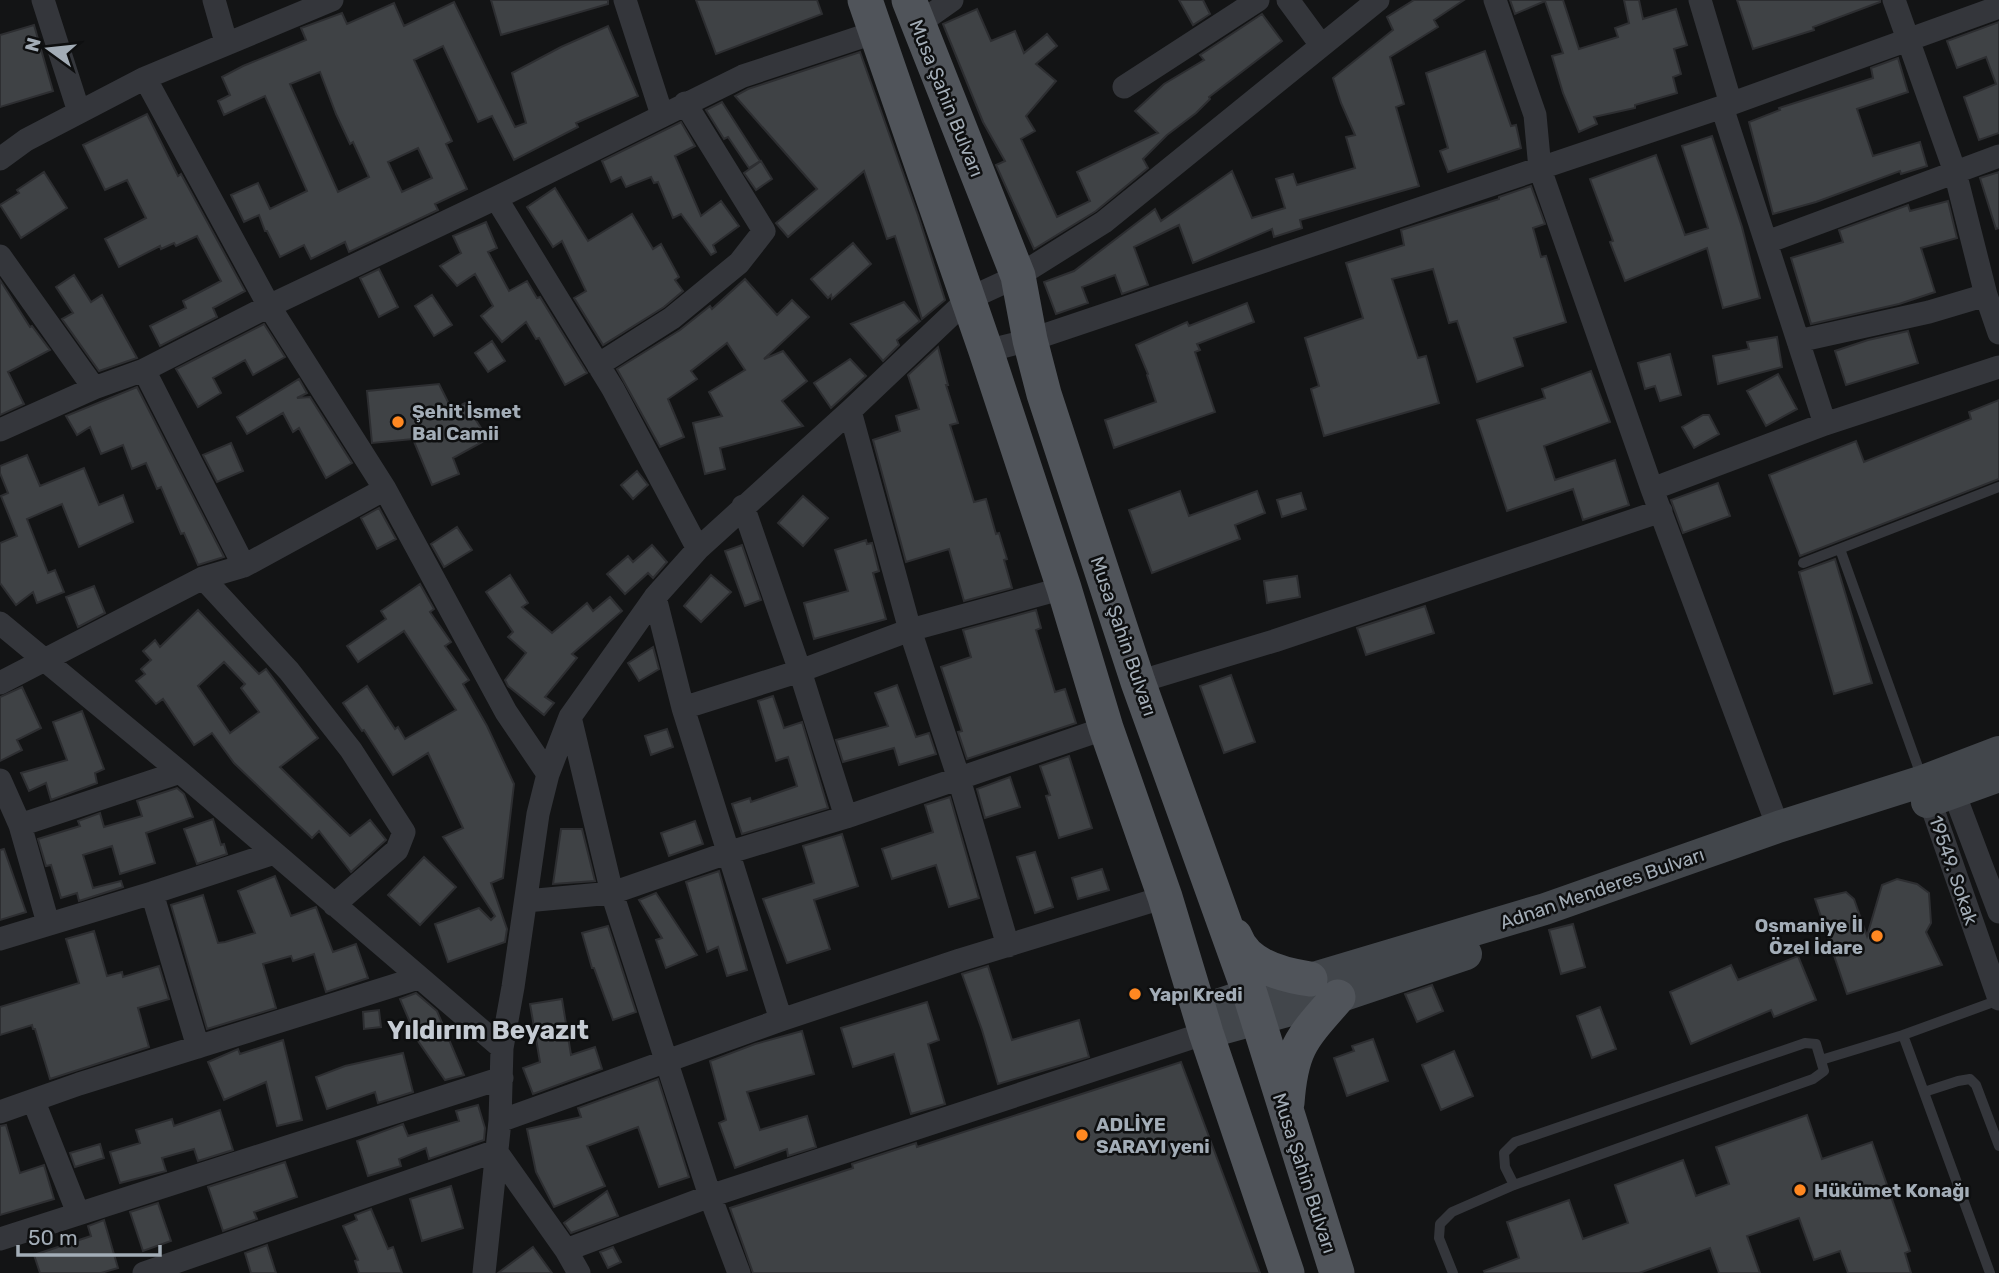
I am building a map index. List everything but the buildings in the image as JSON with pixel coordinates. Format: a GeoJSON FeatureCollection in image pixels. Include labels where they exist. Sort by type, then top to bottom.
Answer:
{"type":"FeatureCollection","features":[{"type":"Feature","properties":{"kind":"main road","name":"Musa Şahin Bulvarı"},"geometry":{"type":"LineString","coordinates":[[913,12],[1018,276],[1044,394],[1138,682],[1254,1007],[1337,1273]]}},
{"type":"Feature","properties":{"kind":"main road"},"geometry":{"type":"LineString","coordinates":[[871,16],[986,351],[1064,588],[1106,728],[1165,897],[1203,1022],[1287,1273]]}},
{"type":"Feature","properties":{"kind":"main road"},"geometry":{"type":"LineString","coordinates":[[1138,682],[1171,749],[1237,942],[1256,962],[1324,988],[1293,1058],[1286,1114]]}},
{"type":"Feature","properties":{"kind":"main road","name":"Adnan Menderes Bulvarı"},"geometry":{"type":"LineString","coordinates":[[1203,1022],[1324,988],[1775,849],[1938,786],[1999,752]]}},
{"type":"Feature","properties":{"kind":"main road","name":"Adnan Menderes Bulvarı"},"geometry":{"type":"LineString","coordinates":[[1324,988],[1779,827],[1938,786],[1999,776]]}},
{"type":"Feature","properties":{"kind":"street"},"geometry":{"type":"LineString","coordinates":[[43,0],[79,112]]}},
{"type":"Feature","properties":{"kind":"street"},"geometry":{"type":"LineString","coordinates":[[214,0],[226,42]]}},
{"type":"Feature","properties":{"kind":"street"},"geometry":{"type":"LineString","coordinates":[[0,159],[26,140],[145,78],[332,0]]}},
{"type":"Feature","properties":{"kind":"street"},"geometry":{"type":"LineString","coordinates":[[625,0],[662,115]]}},
{"type":"Feature","properties":{"kind":"street"},"geometry":{"type":"LineString","coordinates":[[913,12],[952,0]]}},
{"type":"Feature","properties":{"kind":"street"},"geometry":{"type":"LineString","coordinates":[[1124,87],[1258,0]]}},
{"type":"Feature","properties":{"kind":"street"},"geometry":{"type":"LineString","coordinates":[[1288,0],[1321,44]]}},
{"type":"Feature","properties":{"kind":"street"},"geometry":{"type":"LineString","coordinates":[[483,1272],[500,1121],[502,1048],[538,814],[548,774],[570,717],[655,597],[698,549],[968,299],[1018,276],[1104,222],[1378,0]]}},
{"type":"Feature","properties":{"kind":"street"},"geometry":{"type":"LineString","coordinates":[[1494,0],[1535,115],[1540,169],[1652,489],[1779,827]]}},
{"type":"Feature","properties":{"kind":"street"},"geometry":{"type":"LineString","coordinates":[[1700,0],[1726,105],[1825,424]]}},
{"type":"Feature","properties":{"kind":"street"},"geometry":{"type":"LineString","coordinates":[[1894,0],[1955,172],[1986,295],[1999,333]]}},
{"type":"Feature","properties":{"kind":"street"},"geometry":{"type":"LineString","coordinates":[[986,351],[1030,340],[1540,169],[1999,7]]}},
{"type":"Feature","properties":{"kind":"street"},"geometry":{"type":"LineString","coordinates":[[0,430],[94,388],[144,370],[685,103],[871,16]]}},
{"type":"Feature","properties":{"kind":"street"},"geometry":{"type":"LineString","coordinates":[[145,78],[269,306],[385,489],[506,712],[548,774]]}},
{"type":"Feature","properties":{"kind":"street"},"geometry":{"type":"LineString","coordinates":[[598,365],[671,318],[739,263],[764,230],[685,103]]}},
{"type":"Feature","properties":{"kind":"street"},"geometry":{"type":"LineString","coordinates":[[1767,242],[1999,156]]}},
{"type":"Feature","properties":{"kind":"street"},"geometry":{"type":"LineString","coordinates":[[496,198],[598,365],[698,549]]}},
{"type":"Feature","properties":{"kind":"street"},"geometry":{"type":"LineString","coordinates":[[0,256],[94,388]]}},
{"type":"Feature","properties":{"kind":"street"},"geometry":{"type":"LineString","coordinates":[[1798,341],[1929,312],[1986,295]]}},
{"type":"Feature","properties":{"kind":"street"},"geometry":{"type":"LineString","coordinates":[[1652,489],[1825,424],[1999,367]]}},
{"type":"Feature","properties":{"kind":"street"},"geometry":{"type":"LineString","coordinates":[[144,370],[244,566]]}},
{"type":"Feature","properties":{"kind":"street"},"geometry":{"type":"LineString","coordinates":[[850,411],[910,630],[959,779],[1008,946]]}},
{"type":"Feature","properties":{"kind":"street"},"geometry":{"type":"LineString","coordinates":[[0,683],[203,578],[244,566],[385,489]]}},
{"type":"Feature","properties":{"kind":"street"},"geometry":{"type":"LineString","coordinates":[[743,506],[800,671],[846,817]]}},
{"type":"Feature","properties":{"kind":"street"},"geometry":{"type":"LineString","coordinates":[[1138,682],[1287,636],[1661,511]]}},
{"type":"Feature","properties":{"kind":"street"},"geometry":{"type":"LineString","coordinates":[[203,578],[289,671],[351,750],[404,832],[397,850],[334,905]]}},
{"type":"Feature","properties":{"kind":"street"},"geometry":{"type":"LineString","coordinates":[[683,708],[800,671],[910,630],[1064,588]]}},
{"type":"Feature","properties":{"kind":"street"},"geometry":{"type":"LineString","coordinates":[[655,597],[683,708],[781,1020]]}},
{"type":"Feature","properties":{"kind":"street"},"geometry":{"type":"LineString","coordinates":[[0,623],[180,772],[502,1048]]}},
{"type":"Feature","properties":{"kind":"street"},"geometry":{"type":"LineString","coordinates":[[570,717],[612,893],[710,1196],[739,1273]]}},
{"type":"Feature","properties":{"kind":"street"},"geometry":{"type":"LineString","coordinates":[[526,901],[612,893],[1106,728]]}},
{"type":"Feature","properties":{"kind":"street"},"geometry":{"type":"LineString","coordinates":[[20,825],[180,772]]}},
{"type":"Feature","properties":{"kind":"street"},"geometry":{"type":"LineString","coordinates":[[0,780],[20,825],[48,923]]}},
{"type":"Feature","properties":{"kind":"street"},"geometry":{"type":"LineString","coordinates":[[1938,786],[1999,912]]}},
{"type":"Feature","properties":{"kind":"street","name":"19549. Sokak"},"geometry":{"type":"LineString","coordinates":[[1938,786],[1999,999]]}},
{"type":"Feature","properties":{"kind":"street"},"geometry":{"type":"LineString","coordinates":[[0,939],[274,853]]}},
{"type":"Feature","properties":{"kind":"street"},"geometry":{"type":"LineString","coordinates":[[152,893],[198,1047]]}},
{"type":"Feature","properties":{"kind":"street"},"geometry":{"type":"LineString","coordinates":[[500,1121],[781,1020],[1165,897]]}},
{"type":"Feature","properties":{"kind":"street"},"geometry":{"type":"LineString","coordinates":[[0,1112],[79,1084],[418,978]]}},
{"type":"Feature","properties":{"kind":"street"},"geometry":{"type":"LineString","coordinates":[[567,1261],[710,1196],[1203,1022]]}},
{"type":"Feature","properties":{"kind":"street"},"geometry":{"type":"LineString","coordinates":[[0,1239],[502,1077]]}},
{"type":"Feature","properties":{"kind":"street"},"geometry":{"type":"LineString","coordinates":[[34,1101],[78,1213]]}},
{"type":"Feature","properties":{"kind":"street"},"geometry":{"type":"LineString","coordinates":[[495,1157],[567,1261],[579,1273]]}},
{"type":"Feature","properties":{"kind":"street"},"geometry":{"type":"LineString","coordinates":[[144,1273],[495,1157]]}},
{"type":"Feature","properties":{"kind":"lane"},"geometry":{"type":"LineString","coordinates":[[1803,563],[1999,487]]}},
{"type":"Feature","properties":{"kind":"lane"},"geometry":{"type":"LineString","coordinates":[[1840,549],[1938,786]]}},
{"type":"Feature","properties":{"kind":"lane"},"geometry":{"type":"LineString","coordinates":[[1821,1060],[1903,1035],[1999,999]]}},
{"type":"Feature","properties":{"kind":"lane"},"geometry":{"type":"LineString","coordinates":[[1903,1035],[1990,1273]]}},
{"type":"Feature","properties":{"kind":"lane"},"geometry":{"type":"LineString","coordinates":[[1453,1273],[1439,1238],[1440,1224],[1452,1212],[1514,1185],[1813,1079],[1824,1072],[1816,1044],[1805,1043],[1515,1142],[1504,1153],[1505,1167],[1514,1185]]}},
{"type":"Feature","properties":{"kind":"lane"},"geometry":{"type":"LineString","coordinates":[[1924,1092],[1958,1080],[1970,1079],[1976,1085],[1999,1146]]}},
{"type":"Feature","properties":{"kind":"place","name":"Şehit İsmet Bal Camii"},"geometry":{"type":"Point","coordinates":[398,422]}},
{"type":"Feature","properties":{"kind":"place","name":"Osmaniye İl Özel İdare"},"geometry":{"type":"Point","coordinates":[1877,936]}},
{"type":"Feature","properties":{"kind":"place","name":"Yapı Kredi"},"geometry":{"type":"Point","coordinates":[1135,994]}},
{"type":"Feature","properties":{"kind":"place","name":"ADLİYE SARAYI yeni"},"geometry":{"type":"Point","coordinates":[1082,1135]}},
{"type":"Feature","properties":{"kind":"place","name":"Hükümet Konağı"},"geometry":{"type":"Point","coordinates":[1800,1190]}},
{"type":"Feature","properties":{"kind":"district","name":"Yıldırım Beyazıt"},"geometry":{"type":"Point","coordinates":[488,1030]}}]}
